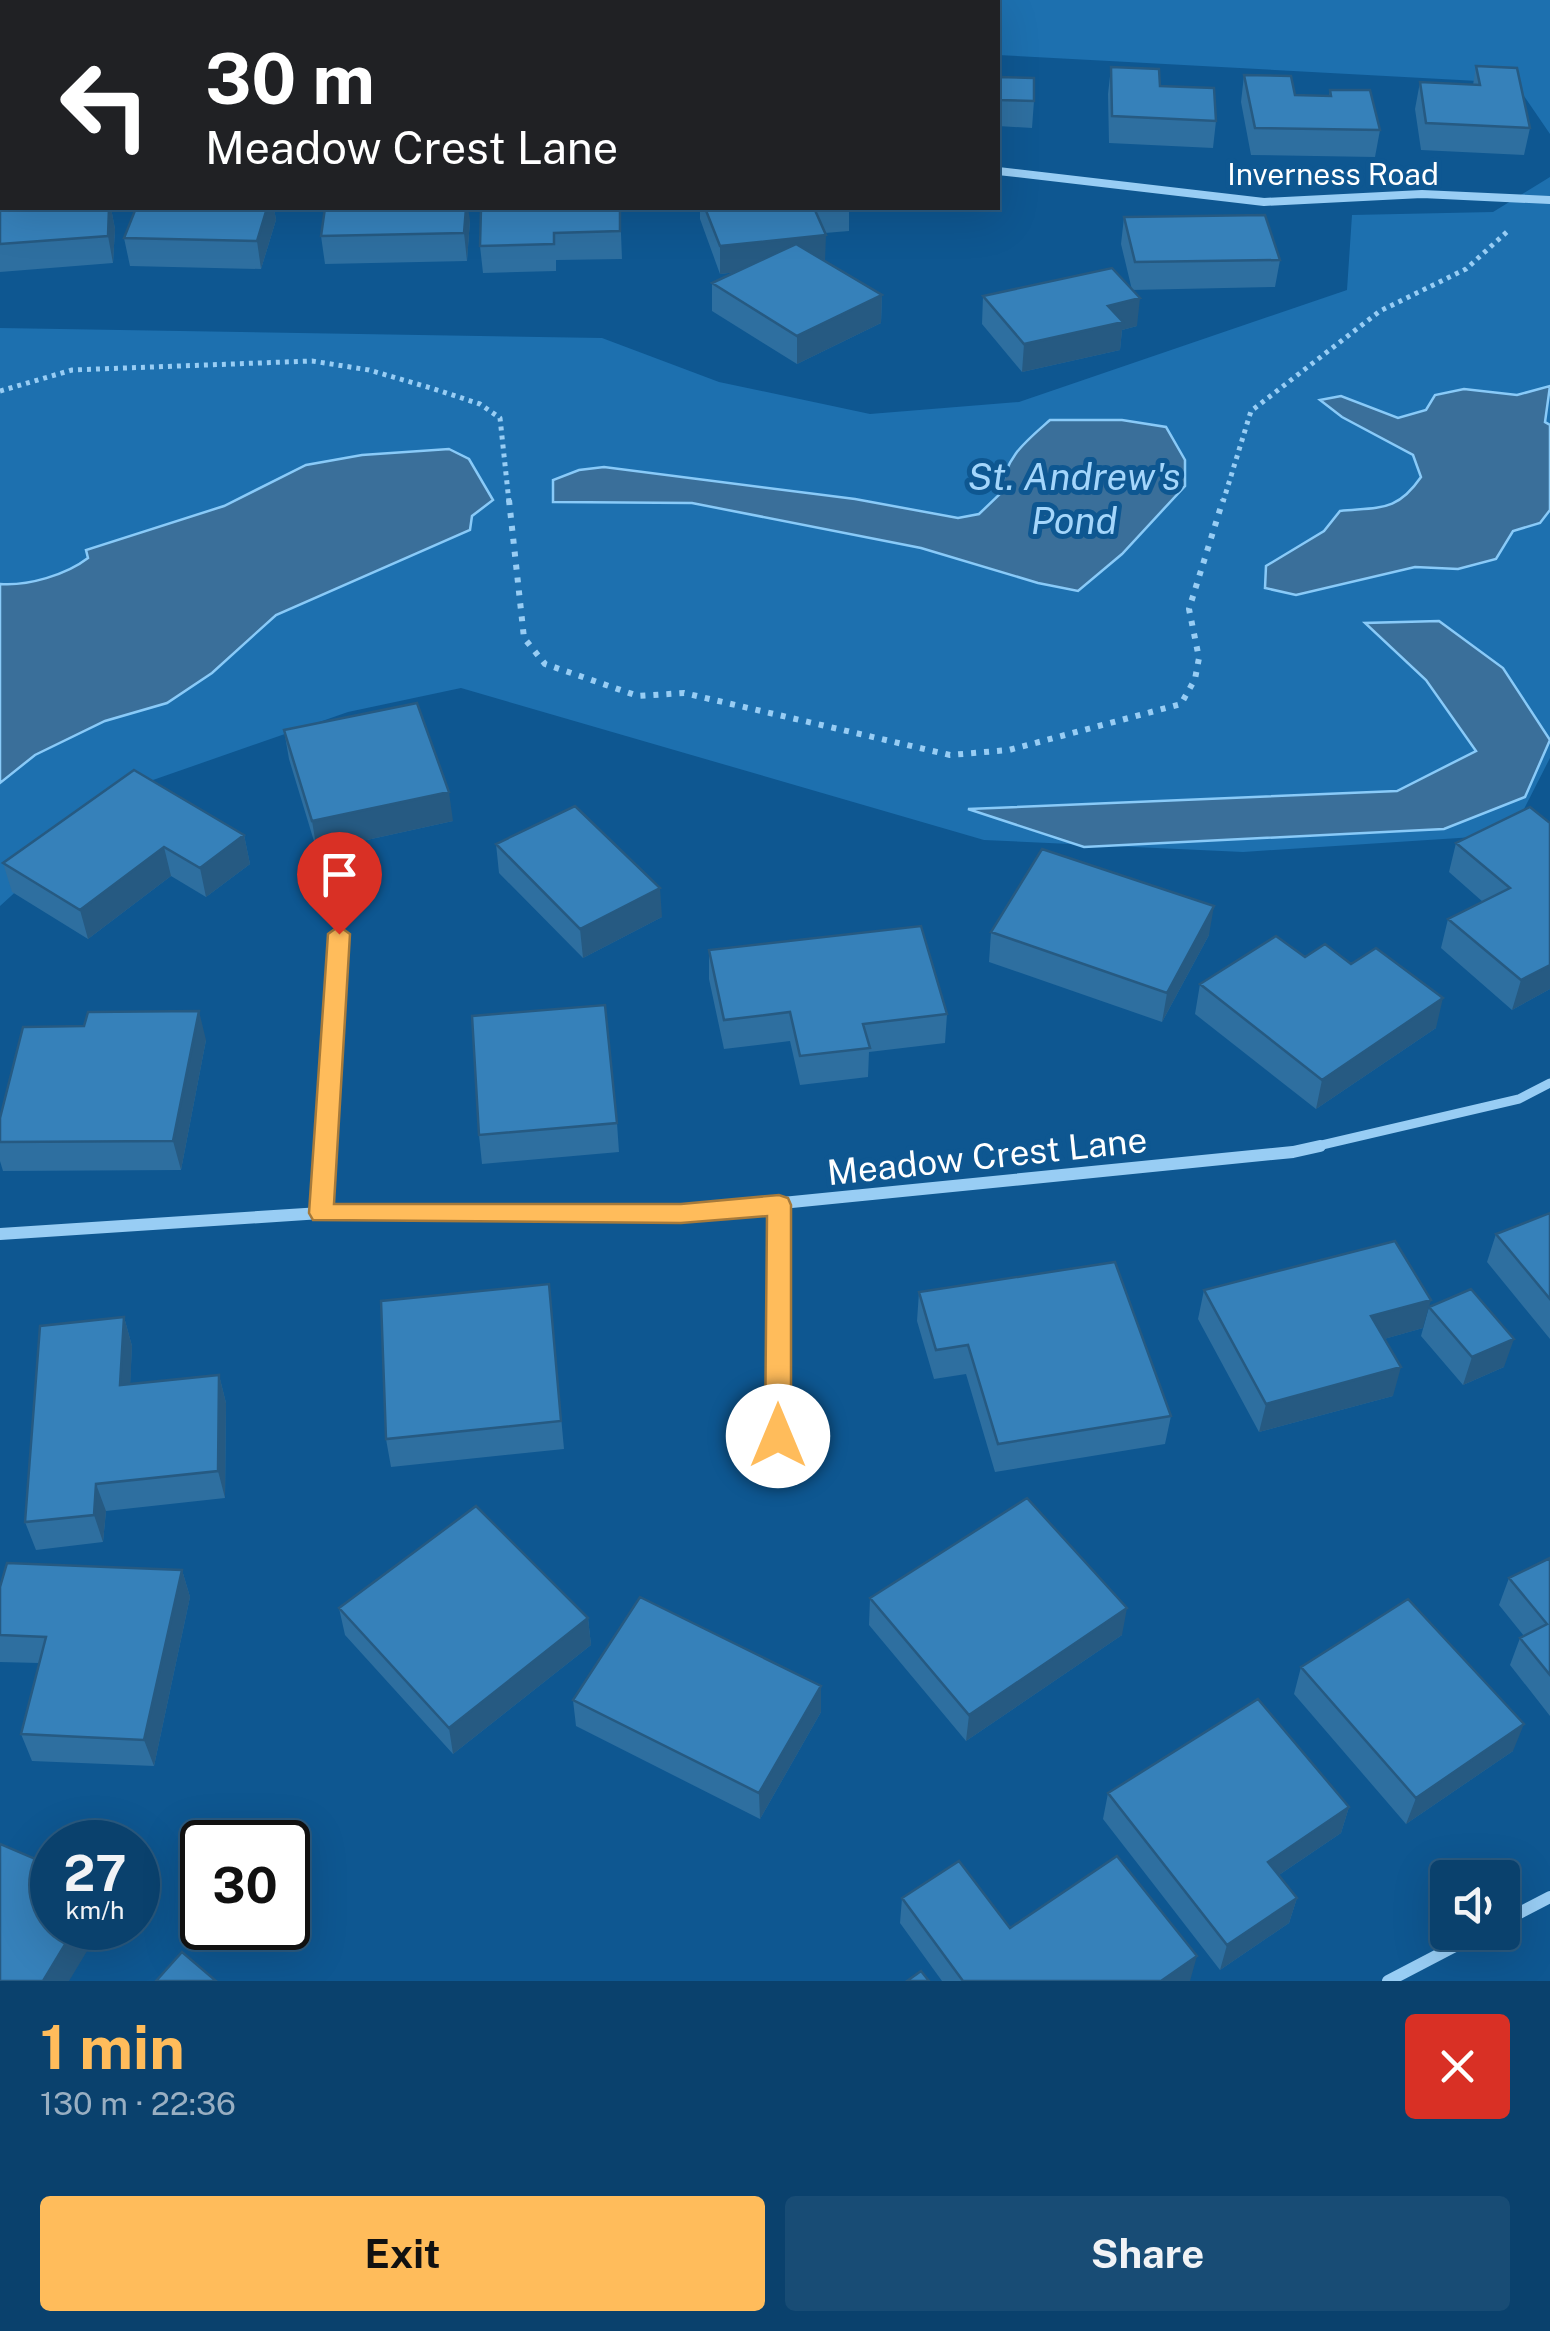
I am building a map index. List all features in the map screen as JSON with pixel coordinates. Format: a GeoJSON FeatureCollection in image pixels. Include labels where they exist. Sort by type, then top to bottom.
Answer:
{"type":"FeatureCollection","features":[{"type":"Feature","properties":{"kind":"street","name":"Inverness Road"},"geometry":{"type":"LineString","coordinates":[[1000,171],[1264,202],[1422,194],[1550,200]]}},
{"type":"Feature","properties":{"kind":"street"},"geometry":{"type":"LineString","coordinates":[[322,1213],[339,934]]}},
{"type":"Feature","properties":{"kind":"street","name":"Meadow Crest Lane"},"geometry":{"type":"LineString","coordinates":[[0,1234],[322,1213],[681,1213],[779,1205],[1292,1152],[1518,1099],[1550,1084]]}},
{"type":"Feature","properties":{"kind":"street"},"geometry":{"type":"LineString","coordinates":[[778,1436],[779,1205]]}},
{"type":"Feature","properties":{"kind":"street"},"geometry":{"type":"LineString","coordinates":[[1520,1913],[1550,1897]]}},
{"type":"Feature","properties":{"kind":"street"},"geometry":{"type":"LineString","coordinates":[[1388,1981],[1447,1950]]}},
{"type":"Feature","properties":{"kind":"path"},"geometry":{"type":"LineString","coordinates":[[0,391],[72,370],[312,361],[369,370],[480,404],[500,418],[524,638],[545,664],[638,696],[684,693],[950,755],[1010,750],[1182,704],[1200,678],[1198,640],[1189,609],[1251,410],[1380,311],[1466,269],[1509,230]]}},
{"type":"Feature","properties":{"kind":"shaded area"},"geometry":{"type":"Polygon","coordinates":[[[1000,0],[1550,0],[1550,134],[1515,83],[1000,55],[1000,0]]]}},
{"type":"Feature","properties":{"kind":"shaded area"},"geometry":{"type":"Polygon","coordinates":[[[1550,177],[1550,758],[1523,811],[1474,837],[1243,852],[984,840],[461,688],[348,712],[130,788],[0,906],[0,328],[602,338],[719,382],[870,414],[1019,402],[1347,290],[1352,215],[1493,212],[1550,177]]]}},
{"type":"Feature","properties":{"kind":"water"},"geometry":{"type":"Polygon","coordinates":[[[1550,386],[1545,422],[1550,425],[1550,510],[1540,523],[1513,531],[1496,559],[1458,569],[1415,567],[1296,595],[1265,588],[1266,566],[1324,531],[1340,511],[1386,506],[1404,497],[1421,477],[1413,455],[1342,417],[1320,400],[1341,396],[1398,418],[1426,410],[1435,395],[1464,389],[1517,395],[1550,386]]]}},
{"type":"Feature","properties":{"kind":"water","name":"St. Andrew's Pond"},"geometry":{"type":"Polygon","coordinates":[[[1050,420],[1122,420],[1166,427],[1185,460],[1185,486],[1122,554],[1078,591],[921,548],[692,503],[553,502],[553,480],[579,470],[604,467],[855,499],[958,518],[979,514],[1001,493],[1011,460],[1050,420]]]}},
{"type":"Feature","properties":{"kind":"water"},"geometry":{"type":"Polygon","coordinates":[[[449,449],[469,459],[493,500],[472,516],[470,530],[276,615],[212,673],[167,703],[105,721],[35,755],[0,783],[0,584],[58,574],[88,558],[86,550],[224,506],[306,465],[362,455],[449,449]]]}},
{"type":"Feature","properties":{"kind":"water"},"geometry":{"type":"Polygon","coordinates":[[[1439,621],[1503,668],[1550,740],[1525,797],[1444,829],[1084,847],[968,809],[1397,791],[1476,751],[1426,680],[1365,623],[1439,621]]]}},
{"type":"Feature","properties":{"kind":"building"},"geometry":{"type":"Polygon","coordinates":[[[1476,66],[1517,68],[1530,128],[1426,123],[1420,82],[1480,85],[1476,66]]]}},
{"type":"Feature","properties":{"kind":"building"},"geometry":{"type":"Polygon","coordinates":[[[1111,67],[1159,69],[1160,86],[1214,88],[1216,121],[1112,116],[1111,67]]]}},
{"type":"Feature","properties":{"kind":"building"},"geometry":{"type":"Polygon","coordinates":[[[1244,75],[1291,76],[1295,95],[1331,96],[1330,90],[1370,90],[1380,130],[1255,128],[1244,75]]]}},
{"type":"Feature","properties":{"kind":"building"},"geometry":{"type":"Polygon","coordinates":[[[1000,77],[1034,78],[1034,101],[1000,100],[1000,77]]]}},
{"type":"Feature","properties":{"kind":"building"},"geometry":{"type":"Polygon","coordinates":[[[0,210],[109,210],[108,236],[0,244],[0,210]]]}},
{"type":"Feature","properties":{"kind":"building"},"geometry":{"type":"Polygon","coordinates":[[[135,210],[266,210],[257,241],[124,238],[135,210]]]}},
{"type":"Feature","properties":{"kind":"building"},"geometry":{"type":"Polygon","coordinates":[[[325,210],[466,210],[464,233],[321,236],[325,210]]]}},
{"type":"Feature","properties":{"kind":"building"},"geometry":{"type":"Polygon","coordinates":[[[481,210],[620,210],[620,231],[554,233],[554,244],[480,246],[481,210]]]}},
{"type":"Feature","properties":{"kind":"building"},"geometry":{"type":"Polygon","coordinates":[[[706,210],[815,210],[826,235],[720,246],[706,210]]]}},
{"type":"Feature","properties":{"kind":"building"},"geometry":{"type":"Polygon","coordinates":[[[1265,215],[1280,260],[1135,262],[1124,217],[1265,215]]]}},
{"type":"Feature","properties":{"kind":"building"},"geometry":{"type":"Polygon","coordinates":[[[796,244],[882,295],[797,336],[712,283],[796,244]]]}},
{"type":"Feature","properties":{"kind":"building"},"geometry":{"type":"Polygon","coordinates":[[[1112,268],[1140,298],[1108,306],[1123,322],[1024,344],[983,296],[1112,268]]]}},
{"type":"Feature","properties":{"kind":"building"},"geometry":{"type":"Polygon","coordinates":[[[417,703],[449,792],[312,821],[284,730],[417,703]]]}},
{"type":"Feature","properties":{"kind":"building"},"geometry":{"type":"Polygon","coordinates":[[[134,770],[244,835],[200,868],[164,847],[80,910],[3,863],[134,770]]]}},
{"type":"Feature","properties":{"kind":"building"},"geometry":{"type":"Polygon","coordinates":[[[575,806],[660,888],[580,929],[496,844],[575,806]]]}},
{"type":"Feature","properties":{"kind":"building"},"geometry":{"type":"Polygon","coordinates":[[[1530,807],[1550,823],[1550,965],[1521,980],[1448,919],[1510,888],[1456,843],[1530,807]]]}},
{"type":"Feature","properties":{"kind":"building"},"geometry":{"type":"Polygon","coordinates":[[[1042,849],[1214,906],[1167,993],[991,932],[1042,849]]]}},
{"type":"Feature","properties":{"kind":"building"},"geometry":{"type":"Polygon","coordinates":[[[921,926],[947,1014],[863,1024],[870,1048],[800,1056],[790,1012],[724,1020],[709,950],[921,926]]]}},
{"type":"Feature","properties":{"kind":"building"},"geometry":{"type":"Polygon","coordinates":[[[1276,936],[1305,957],[1325,944],[1351,964],[1376,948],[1443,998],[1322,1080],[1200,984],[1276,936]]]}},
{"type":"Feature","properties":{"kind":"building"},"geometry":{"type":"Polygon","coordinates":[[[605,1005],[617,1123],[479,1135],[472,1016],[605,1005]]]}},
{"type":"Feature","properties":{"kind":"building"},"geometry":{"type":"Polygon","coordinates":[[[199,1011],[173,1141],[0,1142],[0,1118],[23,1027],[84,1026],[88,1012],[199,1011]]]}},
{"type":"Feature","properties":{"kind":"building"},"geometry":{"type":"Polygon","coordinates":[[[1550,1213],[1550,1299],[1496,1234],[1550,1213]]]}},
{"type":"Feature","properties":{"kind":"building"},"geometry":{"type":"Polygon","coordinates":[[[1395,1241],[1431,1300],[1371,1316],[1401,1367],[1266,1404],[1204,1290],[1395,1241]]]}},
{"type":"Feature","properties":{"kind":"building"},"geometry":{"type":"Polygon","coordinates":[[[1115,1262],[1171,1416],[998,1444],[968,1345],[936,1350],[919,1292],[1115,1262]]]}},
{"type":"Feature","properties":{"kind":"building"},"geometry":{"type":"Polygon","coordinates":[[[549,1284],[561,1421],[386,1439],[381,1301],[549,1284]]]}},
{"type":"Feature","properties":{"kind":"building"},"geometry":{"type":"Polygon","coordinates":[[[1471,1289],[1514,1339],[1472,1357],[1429,1307],[1471,1289]]]}},
{"type":"Feature","properties":{"kind":"building"},"geometry":{"type":"Polygon","coordinates":[[[124,1317],[120,1385],[219,1375],[218,1471],[96,1484],[94,1515],[25,1522],[40,1326],[124,1317]]]}},
{"type":"Feature","properties":{"kind":"building"},"geometry":{"type":"Polygon","coordinates":[[[1027,1498],[1127,1608],[969,1715],[870,1598],[1027,1498]]]}},
{"type":"Feature","properties":{"kind":"building"},"geometry":{"type":"Polygon","coordinates":[[[476,1506],[588,1618],[449,1728],[339,1608],[476,1506]]]}},
{"type":"Feature","properties":{"kind":"building"},"geometry":{"type":"Polygon","coordinates":[[[1550,1558],[1550,1675],[1520,1638],[1547,1624],[1509,1578],[1550,1558]]]}},
{"type":"Feature","properties":{"kind":"building"},"geometry":{"type":"Polygon","coordinates":[[[7,1563],[182,1570],[144,1740],[21,1734],[46,1637],[0,1635],[0,1587],[7,1563]]]}},
{"type":"Feature","properties":{"kind":"building"},"geometry":{"type":"Polygon","coordinates":[[[640,1597],[821,1686],[759,1793],[573,1700],[640,1597]]]}},
{"type":"Feature","properties":{"kind":"building"},"geometry":{"type":"Polygon","coordinates":[[[1408,1599],[1524,1724],[1416,1798],[1301,1667],[1408,1599]]]}},
{"type":"Feature","properties":{"kind":"building"},"geometry":{"type":"Polygon","coordinates":[[[1258,1699],[1349,1807],[1268,1862],[1297,1898],[1227,1945],[1108,1793],[1258,1699]]]}},
{"type":"Feature","properties":{"kind":"building"},"geometry":{"type":"Polygon","coordinates":[[[0,1844],[30,1857],[30,1950],[62,1950],[43,1981],[0,1981],[0,1844]]]}},
{"type":"Feature","properties":{"kind":"building"},"geometry":{"type":"Polygon","coordinates":[[[1117,1856],[1197,1956],[1161,1981],[963,1981],[902,1898],[959,1861],[1010,1928],[1117,1856]]]}},
{"type":"Feature","properties":{"kind":"building"},"geometry":{"type":"Polygon","coordinates":[[[182,1952],[216,1981],[156,1981],[182,1952]]]}},
{"type":"Feature","properties":{"kind":"building"},"geometry":{"type":"Polygon","coordinates":[[[921,1971],[929,1981],[907,1981],[921,1971]]]}},
{"type":"Feature","properties":{"kind":"route"},"geometry":{"type":"LineString","coordinates":[[339,934],[322,1213],[681,1213],[779,1205],[778,1436]]}}]}
